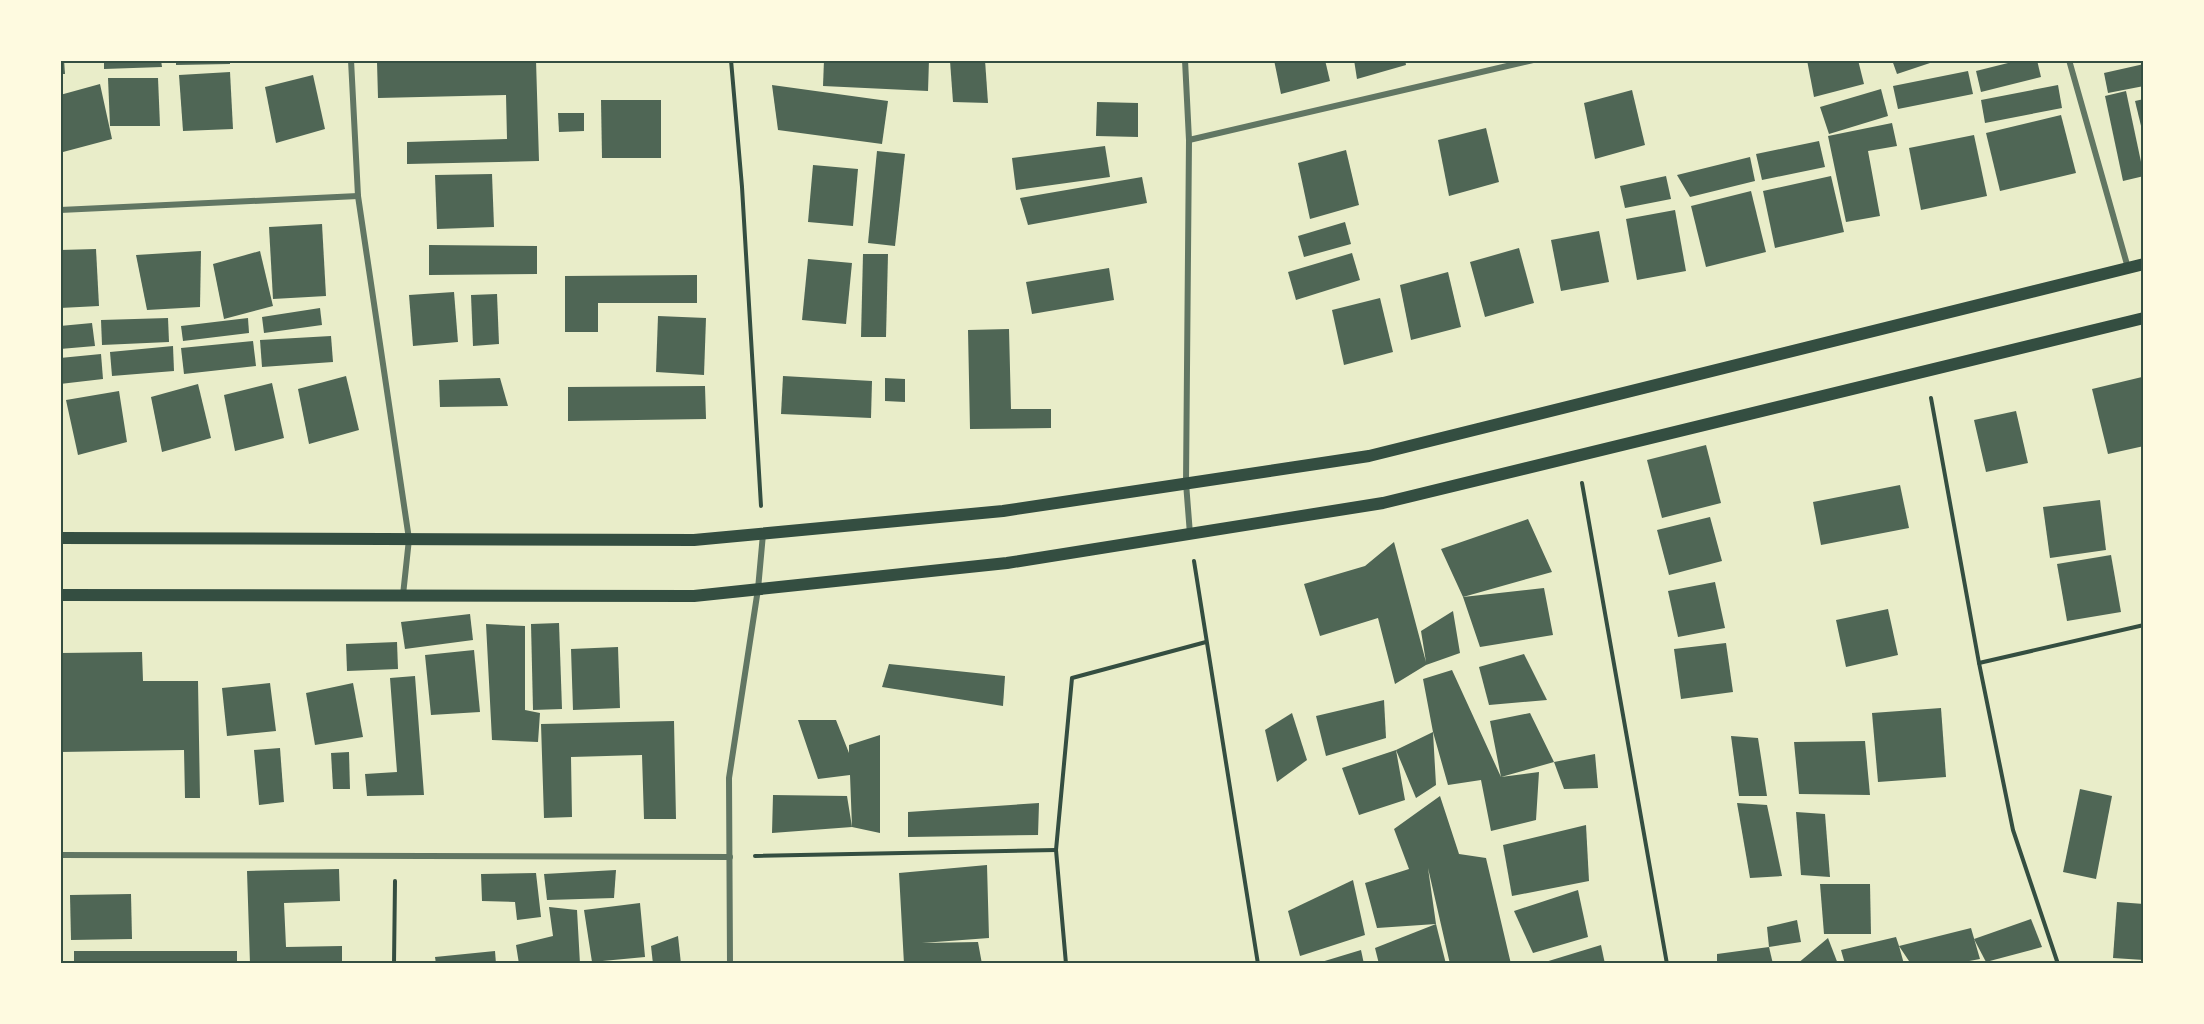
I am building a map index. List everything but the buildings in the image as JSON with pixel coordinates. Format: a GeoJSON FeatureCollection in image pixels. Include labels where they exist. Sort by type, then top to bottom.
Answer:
{"type":"FeatureCollection","features":[{"type":"Feature","properties":{"kind":"main road"},"geometry":{"type":"LineString","coordinates":[[60,538],[694,540],[1003,511],[1369,456],[2144,264]]}},
{"type":"Feature","properties":{"kind":"main road"},"geometry":{"type":"LineString","coordinates":[[60,595],[694,596],[1006,563],[1383,503],[2144,318]]}},
{"type":"Feature","properties":{"kind":"street"},"geometry":{"type":"LineString","coordinates":[[351,60],[358,196],[409,539],[403,596]]}},
{"type":"Feature","properties":{"kind":"street"},"geometry":{"type":"LineString","coordinates":[[1185,60],[1189,140],[1186,483],[1190,534]]}},
{"type":"Feature","properties":{"kind":"street"},"geometry":{"type":"LineString","coordinates":[[1189,140],[1533,60]]}},
{"type":"Feature","properties":{"kind":"street"},"geometry":{"type":"LineString","coordinates":[[2069,60],[2128,268]]}},
{"type":"Feature","properties":{"kind":"street"},"geometry":{"type":"LineString","coordinates":[[60,210],[358,196]]}},
{"type":"Feature","properties":{"kind":"street"},"geometry":{"type":"LineString","coordinates":[[730,964],[729,778],[758,589],[763,533]]}},
{"type":"Feature","properties":{"kind":"street"},"geometry":{"type":"LineString","coordinates":[[60,855],[730,857]]}},
{"type":"Feature","properties":{"kind":"path"},"geometry":{"type":"LineString","coordinates":[[731,60],[742,187],[763,533]]}},
{"type":"Feature","properties":{"kind":"path"},"geometry":{"type":"LineString","coordinates":[[1926,370],[1979,663],[2013,830],[2058,964]]}},
{"type":"Feature","properties":{"kind":"path"},"geometry":{"type":"LineString","coordinates":[[1577,456],[1667,964]]}},
{"type":"Feature","properties":{"kind":"path"},"geometry":{"type":"LineString","coordinates":[[1190,534],[1258,964]]}},
{"type":"Feature","properties":{"kind":"path"},"geometry":{"type":"LineString","coordinates":[[1979,663],[2144,625]]}},
{"type":"Feature","properties":{"kind":"path"},"geometry":{"type":"LineString","coordinates":[[1066,964],[1056,850],[1072,678],[1206,642]]}},
{"type":"Feature","properties":{"kind":"path"},"geometry":{"type":"LineString","coordinates":[[730,857],[1056,850]]}},
{"type":"Feature","properties":{"kind":"path"},"geometry":{"type":"LineString","coordinates":[[394,964],[395,856]]}}]}
